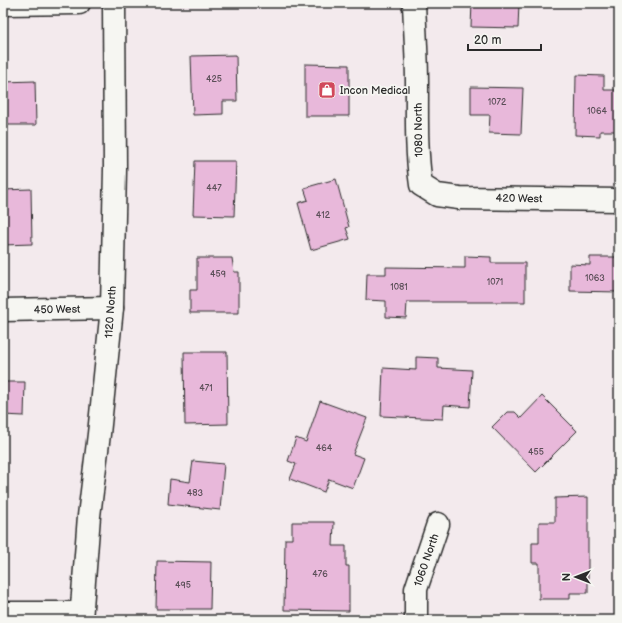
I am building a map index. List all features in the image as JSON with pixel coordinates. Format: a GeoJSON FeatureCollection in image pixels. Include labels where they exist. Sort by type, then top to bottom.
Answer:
{"type":"FeatureCollection","features":[{"type":"Feature","properties":{"kind":"street"},"geometry":{"type":"LineString","coordinates":[[3,4],[79,3]]}},
{"type":"Feature","properties":{"kind":"street","name":"1120 North"},"geometry":{"type":"LineString","coordinates":[[81,616],[88,516],[99,434],[112,308],[115,169],[114,3]]}},
{"type":"Feature","properties":{"kind":"street","name":"1080 North"},"geometry":{"type":"LineString","coordinates":[[414,3],[417,61],[417,145],[421,185]]}},
{"type":"Feature","properties":{"kind":"street","name":"420 West"},"geometry":{"type":"LineString","coordinates":[[421,185],[437,195],[459,198],[619,200]]}},
{"type":"Feature","properties":{"kind":"street","name":"450 West"},"geometry":{"type":"LineString","coordinates":[[3,310],[112,308]]}},
{"type":"Feature","properties":{"kind":"street","name":"1060 North"},"geometry":{"type":"LineString","coordinates":[[416,620],[416,589],[438,524]]}},
{"type":"Feature","properties":{"kind":"street"},"geometry":{"type":"LineString","coordinates":[[3,613],[81,616]]}},
{"type":"Feature","properties":{"kind":"building"},"geometry":{"type":"Polygon","coordinates":[[[472,3],[519,3],[518,28],[471,27],[472,3]]]}},
{"type":"Feature","properties":{"kind":"building"},"geometry":{"type":"Polygon","coordinates":[[[236,55],[237,101],[223,101],[223,114],[193,115],[191,56],[236,55]]]}},
{"type":"Feature","properties":{"kind":"building","name":"Incon Medical"},"geometry":{"type":"Polygon","coordinates":[[[305,64],[349,65],[349,116],[305,116],[305,64]]]}},
{"type":"Feature","properties":{"kind":"building"},"geometry":{"type":"Polygon","coordinates":[[[576,75],[604,76],[604,90],[619,90],[619,131],[600,131],[600,136],[575,135],[576,75]]]}},
{"type":"Feature","properties":{"kind":"building"},"geometry":{"type":"Polygon","coordinates":[[[35,81],[36,125],[3,125],[3,82],[35,81]]]}},
{"type":"Feature","properties":{"kind":"building"},"geometry":{"type":"Polygon","coordinates":[[[471,87],[523,88],[521,134],[489,133],[490,115],[471,115],[471,87]]]}},
{"type":"Feature","properties":{"kind":"building"},"geometry":{"type":"Polygon","coordinates":[[[195,161],[236,161],[234,216],[193,215],[195,161]]]}},
{"type":"Feature","properties":{"kind":"building"},"geometry":{"type":"Polygon","coordinates":[[[336,179],[349,227],[346,228],[350,239],[311,250],[298,203],[308,200],[304,188],[336,179]]]}},
{"type":"Feature","properties":{"kind":"building"},"geometry":{"type":"Polygon","coordinates":[[[31,189],[32,244],[3,245],[3,190],[31,189]]]}},
{"type":"Feature","properties":{"kind":"building"},"geometry":{"type":"Polygon","coordinates":[[[465,256],[491,257],[491,263],[525,263],[525,302],[407,302],[406,318],[386,317],[386,301],[366,300],[367,274],[386,274],[386,267],[465,268],[465,256]]]}},
{"type":"Feature","properties":{"kind":"building"},"geometry":{"type":"Polygon","coordinates":[[[590,257],[619,257],[619,292],[570,291],[570,264],[590,265],[590,257]]]}},
{"type":"Feature","properties":{"kind":"building"},"geometry":{"type":"Polygon","coordinates":[[[197,258],[232,258],[234,272],[239,272],[239,313],[190,313],[190,290],[197,290],[197,258]]]}},
{"type":"Feature","properties":{"kind":"building"},"geometry":{"type":"Polygon","coordinates":[[[184,352],[227,352],[228,424],[185,425],[184,352]]]}},
{"type":"Feature","properties":{"kind":"building"},"geometry":{"type":"Polygon","coordinates":[[[416,357],[438,358],[438,368],[472,370],[470,407],[444,405],[443,419],[381,416],[383,368],[416,370],[416,357]]]}},
{"type":"Feature","properties":{"kind":"building"},"geometry":{"type":"Polygon","coordinates":[[[3,382],[25,382],[24,416],[3,415],[3,382]]]}},
{"type":"Feature","properties":{"kind":"building"},"geometry":{"type":"Polygon","coordinates":[[[542,396],[577,431],[536,472],[492,427],[507,412],[515,412],[521,418],[542,396]]]}},
{"type":"Feature","properties":{"kind":"building"},"geometry":{"type":"Polygon","coordinates":[[[320,401],[367,418],[353,454],[364,458],[353,488],[329,479],[324,492],[290,479],[296,464],[288,461],[296,438],[306,442],[320,401]]]}},
{"type":"Feature","properties":{"kind":"building"},"geometry":{"type":"Polygon","coordinates":[[[193,461],[224,464],[220,510],[168,504],[170,479],[190,482],[193,461]]]}},
{"type":"Feature","properties":{"kind":"building"},"geometry":{"type":"Polygon","coordinates":[[[588,497],[588,593],[570,593],[570,599],[539,599],[539,563],[532,563],[532,543],[539,543],[539,522],[555,522],[555,498],[588,497]]]}},
{"type":"Feature","properties":{"kind":"building"},"geometry":{"type":"Polygon","coordinates":[[[292,522],[334,522],[333,546],[346,546],[346,566],[349,566],[349,611],[284,610],[285,539],[292,539],[292,522]]]}},
{"type":"Feature","properties":{"kind":"building"},"geometry":{"type":"Polygon","coordinates":[[[157,561],[211,562],[210,609],[156,609],[157,561]]]}},
{"type":"Feature","properties":{"kind":"place","name":"Incon Medical"},"geometry":{"type":"Point","coordinates":[327,90]}}]}
